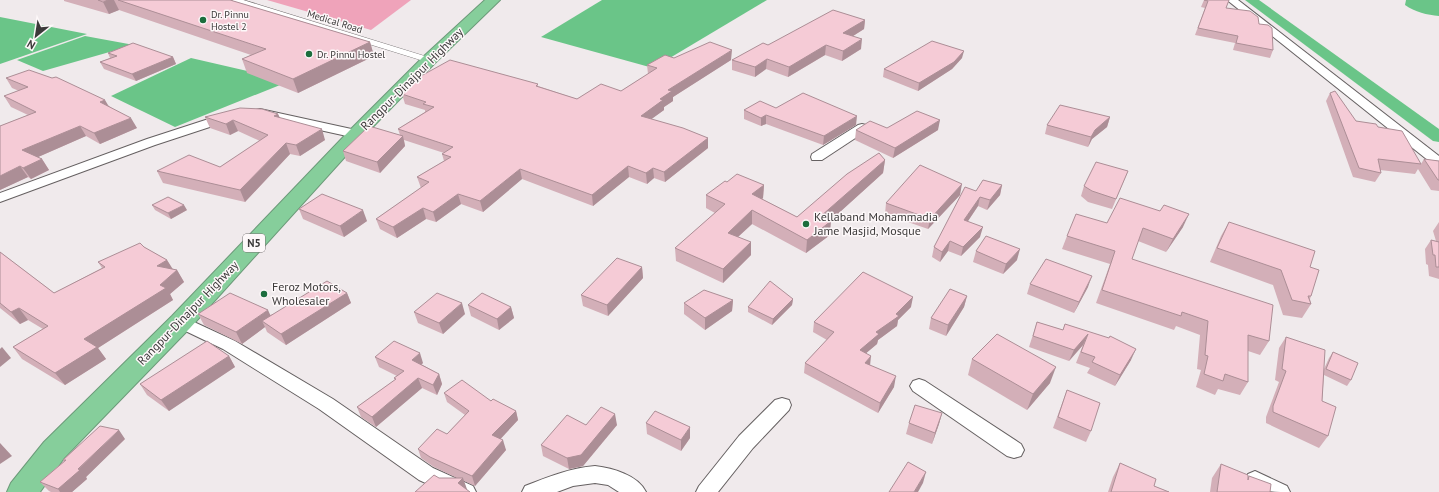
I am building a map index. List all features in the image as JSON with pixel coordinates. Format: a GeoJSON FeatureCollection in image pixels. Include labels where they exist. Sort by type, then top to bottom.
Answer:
{"type":"FeatureCollection","features":[{"type":"Feature","properties":{"kind":"highway","name":"Rangpur-Dinajpur Highway"},"geometry":{"type":"LineString","coordinates":[[22,492],[54,450],[181,322],[356,134],[429,60],[493,0]]}},
{"type":"Feature","properties":{"kind":"street"},"geometry":{"type":"LineString","coordinates":[[1232,0],[1439,162]]}},
{"type":"Feature","properties":{"kind":"street"},"geometry":{"type":"LineString","coordinates":[[0,198],[151,142],[242,114],[255,112],[267,114],[356,134]]}},
{"type":"Feature","properties":{"kind":"street"},"geometry":{"type":"LineString","coordinates":[[818,157],[862,128]]}},
{"type":"Feature","properties":{"kind":"street"},"geometry":{"type":"LineString","coordinates":[[181,322],[229,345],[326,404],[426,474],[466,492]]}},
{"type":"Feature","properties":{"kind":"street"},"geometry":{"type":"LineString","coordinates":[[919,386],[1014,450]]}},
{"type":"Feature","properties":{"kind":"street"},"geometry":{"type":"LineString","coordinates":[[706,492],[746,442],[782,405]]}},
{"type":"Feature","properties":{"kind":"street"},"geometry":{"type":"LineString","coordinates":[[532,492],[587,474],[601,475],[615,479],[636,492]]}},
{"type":"Feature","properties":{"kind":"street"},"geometry":{"type":"LineString","coordinates":[[1255,480],[1280,492]]}},
{"type":"Feature","properties":{"kind":"lane","name":"Medical Road"},"geometry":{"type":"LineString","coordinates":[[235,0],[429,60]]}},
{"type":"Feature","properties":{"kind":"shaded area"},"geometry":{"type":"Polygon","coordinates":[[[267,0],[411,0],[371,30],[267,0]]]}},
{"type":"Feature","properties":{"kind":"shaded area"},"geometry":{"type":"Polygon","coordinates":[[[602,0],[767,0],[653,68],[541,37],[602,0]]]}},
{"type":"Feature","properties":{"kind":"shaded area"},"geometry":{"type":"Polygon","coordinates":[[[1406,0],[1439,0],[1439,16],[1413,10],[1405,5],[1406,0]]]}},
{"type":"Feature","properties":{"kind":"shaded area"},"geometry":{"type":"Polygon","coordinates":[[[0,17],[87,34],[0,64],[0,17]]]}},
{"type":"Feature","properties":{"kind":"shaded area"},"geometry":{"type":"Polygon","coordinates":[[[85,36],[134,45],[43,71],[17,60],[85,36]]]}},
{"type":"Feature","properties":{"kind":"shaded area"},"geometry":{"type":"Polygon","coordinates":[[[191,58],[290,81],[175,127],[111,96],[191,58]]]}},
{"type":"Feature","properties":{"kind":"building"},"geometry":{"type":"Polygon","coordinates":[[[118,0],[230,0],[370,42],[293,79],[242,59],[266,49],[118,0]]]}},
{"type":"Feature","properties":{"kind":"building"},"geometry":{"type":"Polygon","coordinates":[[[1204,0],[1229,0],[1226,8],[1250,11],[1258,17],[1259,24],[1268,25],[1272,28],[1273,50],[1236,43],[1238,36],[1198,28],[1208,1],[1204,0]]]}},
{"type":"Feature","properties":{"kind":"building"},"geometry":{"type":"Polygon","coordinates":[[[833,10],[865,20],[843,33],[862,39],[843,51],[826,45],[789,67],[767,59],[755,67],[732,60],[763,43],[768,45],[833,10]]]}},
{"type":"Feature","properties":{"kind":"building"},"geometry":{"type":"Polygon","coordinates":[[[932,41],[964,51],[954,62],[919,83],[884,69],[932,41]]]}},
{"type":"Feature","properties":{"kind":"building"},"geometry":{"type":"Polygon","coordinates":[[[710,42],[732,50],[668,90],[672,91],[660,99],[663,100],[641,116],[683,128],[708,138],[664,172],[653,168],[646,173],[628,166],[592,195],[520,169],[480,201],[458,194],[433,212],[423,208],[393,227],[376,219],[429,182],[417,177],[451,157],[442,154],[453,147],[398,129],[434,107],[423,104],[426,102],[402,94],[421,76],[450,60],[538,84],[536,86],[577,99],[601,84],[621,91],[657,68],[647,65],[665,55],[674,58],[710,42]]]}},
{"type":"Feature","properties":{"kind":"building"},"geometry":{"type":"Polygon","coordinates":[[[133,43],[173,57],[132,74],[100,62],[117,56],[108,53],[133,43]]]}},
{"type":"Feature","properties":{"kind":"building"},"geometry":{"type":"Polygon","coordinates":[[[29,70],[52,78],[56,77],[105,100],[100,102],[131,118],[94,133],[80,126],[22,150],[42,159],[23,168],[20,166],[0,176],[0,126],[36,112],[4,96],[28,87],[6,78],[29,70]]]}},
{"type":"Feature","properties":{"kind":"building"},"geometry":{"type":"Polygon","coordinates":[[[1335,91],[1356,121],[1376,124],[1378,127],[1402,131],[1421,164],[1378,159],[1381,173],[1359,168],[1330,93],[1335,91]]]}},
{"type":"Feature","properties":{"kind":"building"},"geometry":{"type":"Polygon","coordinates":[[[803,93],[857,116],[824,136],[766,115],[761,118],[744,110],[760,101],[776,108],[803,93]]]}},
{"type":"Feature","properties":{"kind":"building"},"geometry":{"type":"Polygon","coordinates":[[[1060,105],[1110,117],[1095,130],[1091,137],[1047,125],[1060,105]]]}},
{"type":"Feature","properties":{"kind":"building"},"geometry":{"type":"Polygon","coordinates":[[[240,108],[262,109],[278,114],[274,116],[322,129],[296,145],[286,143],[240,190],[157,171],[189,155],[220,167],[268,135],[233,120],[226,124],[205,117],[240,108]]]}},
{"type":"Feature","properties":{"kind":"building"},"geometry":{"type":"Polygon","coordinates":[[[917,111],[940,120],[895,148],[856,130],[870,121],[887,128],[917,111]]]}},
{"type":"Feature","properties":{"kind":"building"},"geometry":{"type":"Polygon","coordinates":[[[369,126],[403,136],[377,162],[343,151],[369,126]]]}},
{"type":"Feature","properties":{"kind":"building"},"geometry":{"type":"Polygon","coordinates":[[[879,153],[885,160],[821,216],[831,221],[807,240],[752,210],[728,233],[751,242],[723,269],[675,248],[725,204],[706,195],[737,174],[764,185],[752,194],[797,217],[847,174],[879,153]]]}},
{"type":"Feature","properties":{"kind":"building"},"geometry":{"type":"Polygon","coordinates":[[[1424,159],[1439,161],[1439,180],[1438,180],[1424,159]]]}},
{"type":"Feature","properties":{"kind":"building"},"geometry":{"type":"Polygon","coordinates":[[[1096,162],[1128,171],[1116,199],[1092,191],[1084,186],[1096,162]]]}},
{"type":"Feature","properties":{"kind":"building"},"geometry":{"type":"Polygon","coordinates":[[[920,165],[962,184],[930,219],[886,203],[920,165]]]}},
{"type":"Feature","properties":{"kind":"building"},"geometry":{"type":"Polygon","coordinates":[[[983,180],[1002,185],[990,200],[980,197],[964,220],[983,227],[963,247],[950,241],[942,252],[934,247],[965,187],[976,191],[983,180]]]}},
{"type":"Feature","properties":{"kind":"building"},"geometry":{"type":"Polygon","coordinates":[[[322,194],[363,210],[340,226],[299,209],[322,194]]]}},
{"type":"Feature","properties":{"kind":"building"},"geometry":{"type":"Polygon","coordinates":[[[168,197],[184,205],[168,213],[152,205],[168,197]]]}},
{"type":"Feature","properties":{"kind":"building"},"geometry":{"type":"Polygon","coordinates":[[[1120,198],[1160,211],[1164,205],[1189,214],[1173,239],[1143,228],[1132,259],[1273,305],[1269,341],[1248,335],[1248,382],[1225,374],[1223,381],[1204,374],[1208,356],[1205,355],[1208,321],[1182,312],[1181,316],[1102,290],[1115,251],[1067,236],[1076,214],[1107,223],[1120,198]]]}},
{"type":"Feature","properties":{"kind":"building"},"geometry":{"type":"Polygon","coordinates":[[[1229,222],[1315,251],[1310,267],[1319,270],[1311,296],[1308,296],[1311,304],[1292,300],[1281,270],[1217,248],[1229,222]]]}},
{"type":"Feature","properties":{"kind":"building"},"geometry":{"type":"Polygon","coordinates":[[[986,236],[1020,249],[1006,264],[976,251],[986,236]]]}},
{"type":"Feature","properties":{"kind":"building"},"geometry":{"type":"Polygon","coordinates":[[[1431,240],[1439,242],[1439,267],[1436,267],[1435,255],[1433,255],[1431,240]]]}},
{"type":"Feature","properties":{"kind":"building"},"geometry":{"type":"Polygon","coordinates":[[[140,243],[144,247],[167,260],[157,266],[177,270],[160,285],[166,288],[84,339],[97,347],[55,373],[13,347],[48,326],[19,308],[11,312],[0,303],[0,252],[54,293],[105,267],[98,262],[140,243]]]}},
{"type":"Feature","properties":{"kind":"building"},"geometry":{"type":"Polygon","coordinates":[[[617,258],[642,267],[607,305],[581,295],[617,258]]]}},
{"type":"Feature","properties":{"kind":"building"},"geometry":{"type":"Polygon","coordinates":[[[1046,259],[1092,276],[1079,302],[1030,284],[1046,259]]]}},
{"type":"Feature","properties":{"kind":"building"},"geometry":{"type":"Polygon","coordinates":[[[863,272],[913,297],[896,314],[899,316],[876,332],[879,334],[860,350],[871,356],[865,363],[896,376],[880,403],[805,363],[834,332],[814,322],[863,272]]]}},
{"type":"Feature","properties":{"kind":"building"},"geometry":{"type":"Polygon","coordinates":[[[327,281],[347,293],[281,334],[262,321],[327,281]]]}},
{"type":"Feature","properties":{"kind":"building"},"geometry":{"type":"Polygon","coordinates":[[[770,281],[793,299],[773,319],[748,307],[770,281]]]}},
{"type":"Feature","properties":{"kind":"building"},"geometry":{"type":"Polygon","coordinates":[[[950,289],[967,296],[948,325],[931,318],[950,289]]]}},
{"type":"Feature","properties":{"kind":"building"},"geometry":{"type":"Polygon","coordinates":[[[704,290],[733,300],[705,318],[684,303],[704,290]]]}},
{"type":"Feature","properties":{"kind":"building"},"geometry":{"type":"Polygon","coordinates":[[[230,293],[268,310],[236,332],[198,314],[230,293]]]}},
{"type":"Feature","properties":{"kind":"building"},"geometry":{"type":"Polygon","coordinates":[[[437,293],[462,303],[439,323],[414,312],[437,293]]]}},
{"type":"Feature","properties":{"kind":"building"},"geometry":{"type":"Polygon","coordinates":[[[482,293],[511,307],[497,319],[468,305],[482,293]]]}},
{"type":"Feature","properties":{"kind":"building"},"geometry":{"type":"Polygon","coordinates":[[[1037,322],[1063,330],[1065,324],[1109,338],[1110,336],[1136,349],[1120,375],[1092,362],[1095,357],[1081,352],[1088,334],[1074,350],[1033,336],[1037,322]]]}},
{"type":"Feature","properties":{"kind":"building"},"geometry":{"type":"Polygon","coordinates":[[[997,334],[1056,367],[1033,394],[972,359],[997,334]]]}},
{"type":"Feature","properties":{"kind":"building"},"geometry":{"type":"Polygon","coordinates":[[[1286,337],[1325,350],[1322,401],[1336,407],[1328,436],[1273,412],[1273,406],[1286,371],[1282,369],[1286,337]]]}},
{"type":"Feature","properties":{"kind":"building"},"geometry":{"type":"Polygon","coordinates":[[[207,341],[229,356],[161,400],[140,384],[207,341]]]}},
{"type":"Feature","properties":{"kind":"building"},"geometry":{"type":"Polygon","coordinates":[[[394,341],[420,353],[412,360],[439,374],[433,385],[418,378],[372,417],[357,407],[396,379],[394,378],[404,371],[375,357],[394,341]]]}},
{"type":"Feature","properties":{"kind":"building"},"geometry":{"type":"Polygon","coordinates":[[[1333,352],[1358,363],[1351,380],[1326,369],[1333,352]]]}},
{"type":"Feature","properties":{"kind":"building"},"geometry":{"type":"Polygon","coordinates":[[[462,380],[491,401],[493,399],[516,411],[492,435],[503,440],[472,476],[430,457],[418,449],[437,429],[447,434],[469,411],[444,393],[462,380]]]}},
{"type":"Feature","properties":{"kind":"building"},"geometry":{"type":"Polygon","coordinates":[[[1067,390],[1100,403],[1091,431],[1058,417],[1067,390]]]}},
{"type":"Feature","properties":{"kind":"building"},"geometry":{"type":"Polygon","coordinates":[[[915,405],[942,413],[935,433],[909,423],[915,405]]]}},
{"type":"Feature","properties":{"kind":"building"},"geometry":{"type":"Polygon","coordinates":[[[601,407],[615,414],[581,455],[567,458],[541,445],[567,415],[586,425],[601,407]]]}},
{"type":"Feature","properties":{"kind":"building"},"geometry":{"type":"Polygon","coordinates":[[[655,411],[690,427],[681,440],[646,423],[655,411]]]}},
{"type":"Feature","properties":{"kind":"building"},"geometry":{"type":"Polygon","coordinates":[[[100,426],[119,430],[78,469],[80,470],[58,489],[40,482],[66,460],[63,460],[100,426]]]}},
{"type":"Feature","properties":{"kind":"building"},"geometry":{"type":"Polygon","coordinates":[[[908,462],[926,472],[914,492],[889,492],[908,462]]]}},
{"type":"Feature","properties":{"kind":"building"},"geometry":{"type":"Polygon","coordinates":[[[1120,463],[1156,479],[1154,486],[1169,492],[1111,492],[1120,463]]]}},
{"type":"Feature","properties":{"kind":"building"},"geometry":{"type":"Polygon","coordinates":[[[1221,464],[1248,475],[1248,480],[1249,476],[1271,484],[1270,492],[1217,492],[1221,464]]]}},
{"type":"Feature","properties":{"kind":"building"},"geometry":{"type":"Polygon","coordinates":[[[434,475],[439,478],[463,478],[458,483],[470,492],[415,492],[434,475]]]}},
{"type":"Feature","properties":{"kind":"waterway"},"geometry":{"type":"LineString","coordinates":[[1251,0],[1439,137]]}},
{"type":"Feature","properties":{"kind":"place","name":"Dr. Pinnu Hostel 2"},"geometry":{"type":"Point","coordinates":[203,20]}},
{"type":"Feature","properties":{"kind":"place","name":"Dr. Pinnu Hostel"},"geometry":{"type":"Point","coordinates":[309,54]}},
{"type":"Feature","properties":{"kind":"place","name":"Kellaband Mohammadia Jame Masjid, Mosque"},"geometry":{"type":"Point","coordinates":[806,224]}},
{"type":"Feature","properties":{"kind":"place","name":"Feroz Motors, Wholesaler"},"geometry":{"type":"Point","coordinates":[264,294]}}]}
